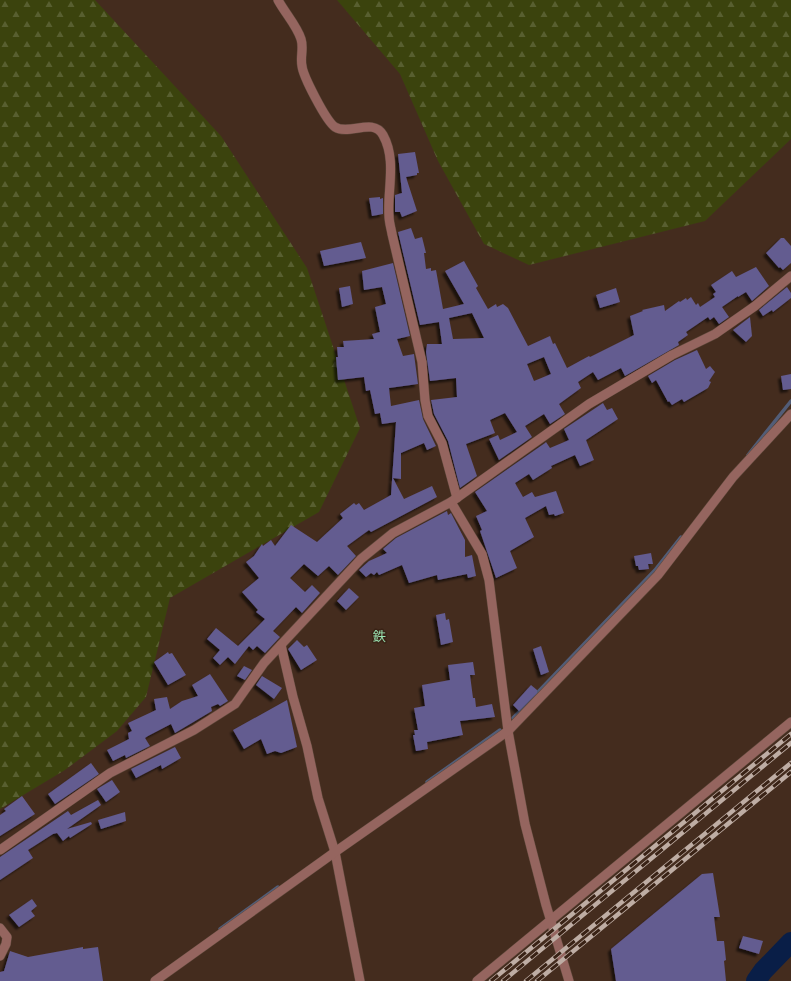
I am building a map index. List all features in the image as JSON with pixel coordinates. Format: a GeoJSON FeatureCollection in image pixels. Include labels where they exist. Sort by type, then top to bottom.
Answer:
{"type":"FeatureCollection","features":[{"type":"Feature","properties":{"kind":"street"},"geometry":{"type":"LineString","coordinates":[[278,0],[303,44],[302,68],[321,109],[329,120],[335,127],[343,129],[370,127],[378,129],[383,135],[387,146],[390,171],[389,216],[422,362],[425,400],[428,416],[442,443],[454,500],[482,554],[489,580],[508,731],[525,824],[550,919],[569,981]]}},
{"type":"Feature","properties":{"kind":"street"},"geometry":{"type":"LineString","coordinates":[[0,850],[110,773],[194,730],[235,704],[264,663],[374,547],[393,533],[454,500],[589,404],[672,355],[715,334],[755,306],[791,276]]}},
{"type":"Feature","properties":{"kind":"street"},"geometry":{"type":"LineString","coordinates":[[155,981],[334,852],[508,731],[658,575],[733,478],[791,414]]}},
{"type":"Feature","properties":{"kind":"street"},"geometry":{"type":"LineString","coordinates":[[281,645],[293,697],[307,746],[318,798],[334,852],[360,981]]}},
{"type":"Feature","properties":{"kind":"street"},"geometry":{"type":"LineString","coordinates":[[477,981],[550,919],[791,722]]}},
{"type":"Feature","properties":{"kind":"street"},"geometry":{"type":"LineString","coordinates":[[0,928],[7,937],[6,944],[0,956]]}},
{"type":"Feature","properties":{"kind":"green space"},"geometry":{"type":"Polygon","coordinates":[[[0,0],[95,0],[221,136],[307,268],[360,428],[319,512],[170,598],[146,697],[117,731],[65,770],[0,809],[0,0]]]}},
{"type":"Feature","properties":{"kind":"green space"},"geometry":{"type":"Polygon","coordinates":[[[337,0],[791,0],[791,139],[705,221],[529,265],[484,244],[438,161],[400,74],[337,0]]]}},
{"type":"Feature","properties":{"kind":"building"},"geometry":{"type":"Polygon","coordinates":[[[415,152],[419,173],[417,173],[417,175],[406,177],[417,211],[402,217],[400,212],[395,212],[395,195],[402,193],[398,154],[415,152]]]}},
{"type":"Feature","properties":{"kind":"building"},"geometry":{"type":"Polygon","coordinates":[[[380,197],[380,199],[383,198],[383,214],[372,216],[369,198],[380,197]]]}},
{"type":"Feature","properties":{"kind":"building"},"geometry":{"type":"Polygon","coordinates":[[[411,228],[415,239],[422,237],[426,253],[424,253],[426,269],[431,268],[431,271],[436,270],[443,309],[464,304],[445,271],[464,261],[478,286],[476,288],[488,309],[496,304],[497,307],[503,304],[508,308],[528,346],[550,336],[567,368],[634,335],[630,316],[643,311],[642,310],[664,305],[665,311],[679,301],[680,302],[686,298],[687,300],[691,297],[696,305],[698,303],[700,307],[715,297],[713,294],[716,292],[711,285],[732,271],[736,277],[756,267],[769,286],[752,301],[746,292],[738,296],[722,307],[729,317],[719,324],[714,317],[710,320],[708,317],[686,332],[688,335],[678,342],[679,345],[625,376],[621,368],[598,380],[593,372],[578,382],[581,388],[559,404],[565,414],[550,424],[544,414],[525,426],[532,437],[499,460],[489,439],[498,435],[500,440],[517,432],[505,413],[490,420],[495,433],[466,444],[477,476],[460,488],[448,441],[434,414],[431,400],[457,397],[456,378],[430,381],[426,352],[427,344],[442,344],[439,322],[420,325],[398,232],[411,228]],[[472,313],[449,318],[453,339],[484,338],[472,313]],[[544,357],[527,364],[534,381],[551,374],[544,357]]]}},
{"type":"Feature","properties":{"kind":"building"},"geometry":{"type":"Polygon","coordinates":[[[781,238],[784,238],[791,246],[791,263],[783,270],[780,267],[779,268],[766,253],[781,238]]]}},
{"type":"Feature","properties":{"kind":"building"},"geometry":{"type":"Polygon","coordinates":[[[361,242],[366,258],[324,266],[320,251],[361,242]]]}},
{"type":"Feature","properties":{"kind":"building"},"geometry":{"type":"Polygon","coordinates":[[[393,263],[410,336],[397,339],[403,356],[414,354],[418,384],[389,388],[391,406],[419,400],[423,419],[436,446],[427,450],[424,443],[401,453],[401,479],[393,478],[404,499],[432,486],[437,497],[371,532],[369,530],[347,546],[356,556],[338,575],[329,566],[318,576],[304,564],[290,578],[305,592],[312,585],[320,593],[302,613],[296,607],[273,631],[280,637],[265,653],[257,646],[253,650],[249,646],[235,664],[228,657],[220,665],[213,658],[220,650],[207,639],[216,628],[238,646],[265,619],[256,612],[258,610],[242,592],[259,578],[246,562],[254,556],[262,544],[263,546],[271,540],[275,546],[291,525],[317,542],[343,518],[340,514],[354,503],[356,505],[359,503],[364,510],[391,495],[396,422],[382,424],[380,413],[375,414],[370,390],[366,391],[364,377],[338,380],[336,357],[338,357],[337,347],[344,347],[343,341],[374,339],[372,334],[380,332],[375,307],[386,304],[382,287],[364,290],[362,271],[393,263]]]}},
{"type":"Feature","properties":{"kind":"building"},"geometry":{"type":"Polygon","coordinates":[[[350,286],[353,304],[342,307],[339,288],[350,286]]]}},
{"type":"Feature","properties":{"kind":"building"},"geometry":{"type":"Polygon","coordinates":[[[787,287],[791,293],[791,298],[773,312],[772,310],[763,316],[759,310],[787,287]]]}},
{"type":"Feature","properties":{"kind":"building"},"geometry":{"type":"Polygon","coordinates":[[[616,288],[620,302],[600,308],[596,295],[616,288]]]}},
{"type":"Feature","properties":{"kind":"building"},"geometry":{"type":"Polygon","coordinates":[[[750,317],[752,336],[746,342],[733,330],[750,317]]]}},
{"type":"Feature","properties":{"kind":"building"},"geometry":{"type":"Polygon","coordinates":[[[697,350],[706,369],[710,366],[715,372],[709,381],[711,382],[708,388],[684,402],[682,399],[672,405],[669,401],[668,402],[656,380],[652,383],[648,376],[675,360],[697,350]]]}},
{"type":"Feature","properties":{"kind":"building"},"geometry":{"type":"Polygon","coordinates":[[[791,374],[791,389],[783,390],[781,376],[791,374]]]}},
{"type":"Feature","properties":{"kind":"building"},"geometry":{"type":"Polygon","coordinates":[[[603,403],[607,410],[612,408],[618,419],[586,440],[594,460],[580,466],[575,455],[551,466],[552,468],[533,480],[529,474],[515,483],[523,497],[532,492],[535,497],[556,491],[564,513],[555,516],[554,514],[549,515],[546,506],[525,518],[534,537],[510,551],[517,568],[496,578],[480,531],[482,530],[476,516],[487,511],[475,492],[546,442],[550,448],[569,440],[564,429],[603,403]]]}},
{"type":"Feature","properties":{"kind":"building"},"geometry":{"type":"Polygon","coordinates":[[[447,511],[448,515],[451,513],[465,540],[465,557],[472,555],[476,576],[468,578],[467,574],[438,580],[437,575],[409,583],[402,565],[379,575],[377,572],[374,575],[371,573],[366,577],[359,570],[369,561],[387,553],[383,549],[396,538],[447,511]]]}},
{"type":"Feature","properties":{"kind":"building"},"geometry":{"type":"Polygon","coordinates":[[[651,553],[653,564],[648,564],[649,569],[639,570],[638,566],[636,566],[634,556],[651,553]]]}},
{"type":"Feature","properties":{"kind":"building"},"geometry":{"type":"Polygon","coordinates":[[[349,588],[359,597],[346,610],[337,601],[349,588]]]}},
{"type":"Feature","properties":{"kind":"building"},"geometry":{"type":"Polygon","coordinates":[[[445,613],[446,620],[449,619],[453,642],[441,645],[436,615],[445,613]]]}},
{"type":"Feature","properties":{"kind":"building"},"geometry":{"type":"Polygon","coordinates":[[[297,640],[304,647],[307,645],[317,660],[301,670],[288,649],[297,640]]]}},
{"type":"Feature","properties":{"kind":"building"},"geometry":{"type":"Polygon","coordinates":[[[541,646],[549,672],[541,675],[533,649],[541,646]]]}},
{"type":"Feature","properties":{"kind":"building"},"geometry":{"type":"Polygon","coordinates":[[[168,652],[169,654],[172,653],[186,675],[168,685],[154,662],[168,652]]]}},
{"type":"Feature","properties":{"kind":"building"},"geometry":{"type":"Polygon","coordinates":[[[473,662],[475,675],[470,675],[473,698],[475,698],[476,707],[492,704],[495,717],[460,721],[463,735],[427,742],[428,749],[416,751],[413,735],[415,735],[414,730],[418,730],[414,708],[425,706],[422,685],[450,680],[448,665],[473,662]]]}},
{"type":"Feature","properties":{"kind":"building"},"geometry":{"type":"Polygon","coordinates":[[[244,666],[252,670],[245,680],[237,676],[244,666]]]}},
{"type":"Feature","properties":{"kind":"building"},"geometry":{"type":"Polygon","coordinates":[[[210,674],[228,701],[220,706],[218,704],[211,707],[212,711],[175,733],[171,724],[148,736],[145,738],[150,746],[126,758],[125,755],[113,761],[107,750],[129,739],[128,733],[132,731],[128,723],[156,710],[154,699],[167,697],[170,709],[182,701],[198,696],[192,685],[210,674]]]}},
{"type":"Feature","properties":{"kind":"building"},"geometry":{"type":"Polygon","coordinates":[[[262,676],[282,688],[274,699],[256,685],[262,676]]]}},
{"type":"Feature","properties":{"kind":"building"},"geometry":{"type":"Polygon","coordinates":[[[531,685],[537,690],[537,693],[519,711],[513,705],[531,685]]]}},
{"type":"Feature","properties":{"kind":"building"},"geometry":{"type":"Polygon","coordinates":[[[287,700],[297,747],[281,753],[275,751],[267,754],[261,739],[244,749],[233,730],[287,700]]]}},
{"type":"Feature","properties":{"kind":"building"},"geometry":{"type":"Polygon","coordinates":[[[175,747],[181,758],[162,769],[161,765],[136,778],[131,769],[175,747]]]}},
{"type":"Feature","properties":{"kind":"building"},"geometry":{"type":"Polygon","coordinates":[[[91,763],[99,774],[55,804],[48,794],[91,763]]]}},
{"type":"Feature","properties":{"kind":"building"},"geometry":{"type":"Polygon","coordinates":[[[112,780],[120,792],[106,802],[97,789],[112,780]]]}},
{"type":"Feature","properties":{"kind":"building"},"geometry":{"type":"Polygon","coordinates":[[[22,796],[35,814],[0,836],[0,815],[6,811],[4,809],[22,796]]]}},
{"type":"Feature","properties":{"kind":"building"},"geometry":{"type":"Polygon","coordinates":[[[98,800],[101,805],[67,829],[91,822],[92,824],[70,838],[69,836],[63,841],[57,833],[53,834],[28,850],[33,858],[0,880],[0,857],[68,811],[71,815],[98,800]]]}},
{"type":"Feature","properties":{"kind":"building"},"geometry":{"type":"Polygon","coordinates":[[[125,812],[126,821],[101,829],[98,820],[125,812]]]}},
{"type":"Feature","properties":{"kind":"building"},"geometry":{"type":"Polygon","coordinates":[[[713,873],[720,917],[714,917],[717,941],[724,941],[726,981],[616,981],[611,949],[702,874],[713,873]]]}},
{"type":"Feature","properties":{"kind":"building"},"geometry":{"type":"Polygon","coordinates":[[[32,899],[37,906],[31,911],[35,916],[19,927],[9,915],[32,899]]]}},
{"type":"Feature","properties":{"kind":"building"},"geometry":{"type":"Polygon","coordinates":[[[743,936],[763,941],[759,954],[739,948],[743,936]]]}},
{"type":"Feature","properties":{"kind":"building"},"geometry":{"type":"Polygon","coordinates":[[[83,947],[83,949],[98,947],[103,981],[0,981],[0,972],[4,971],[10,951],[28,957],[83,947]]]}},
{"type":"Feature","properties":{"kind":"waterway"},"geometry":{"type":"LineString","coordinates":[[748,455],[791,401]]}},
{"type":"Feature","properties":{"kind":"waterway"},"geometry":{"type":"LineString","coordinates":[[513,718],[655,570],[681,537]]}},
{"type":"Feature","properties":{"kind":"waterway"},"geometry":{"type":"LineString","coordinates":[[427,782],[500,730]]}},
{"type":"Feature","properties":{"kind":"waterway"},"geometry":{"type":"LineString","coordinates":[[220,929],[278,887]]}},
{"type":"Feature","properties":{"kind":"waterway"},"geometry":{"type":"LineString","coordinates":[[756,981],[763,971],[791,942]]}},
{"type":"Feature","properties":{"kind":"railway"},"geometry":{"type":"LineString","coordinates":[[491,981],[791,734]]}},
{"type":"Feature","properties":{"kind":"railway"},"geometry":{"type":"LineString","coordinates":[[503,981],[791,743]]}},
{"type":"Feature","properties":{"kind":"railway"},"geometry":{"type":"LineString","coordinates":[[526,981],[791,763]]}},
{"type":"Feature","properties":{"kind":"railway"},"geometry":{"type":"LineString","coordinates":[[537,981],[791,772]]}},
{"type":"Feature","properties":{"kind":"district","name":"鉄"},"geometry":{"type":"Point","coordinates":[379,636]}}]}
